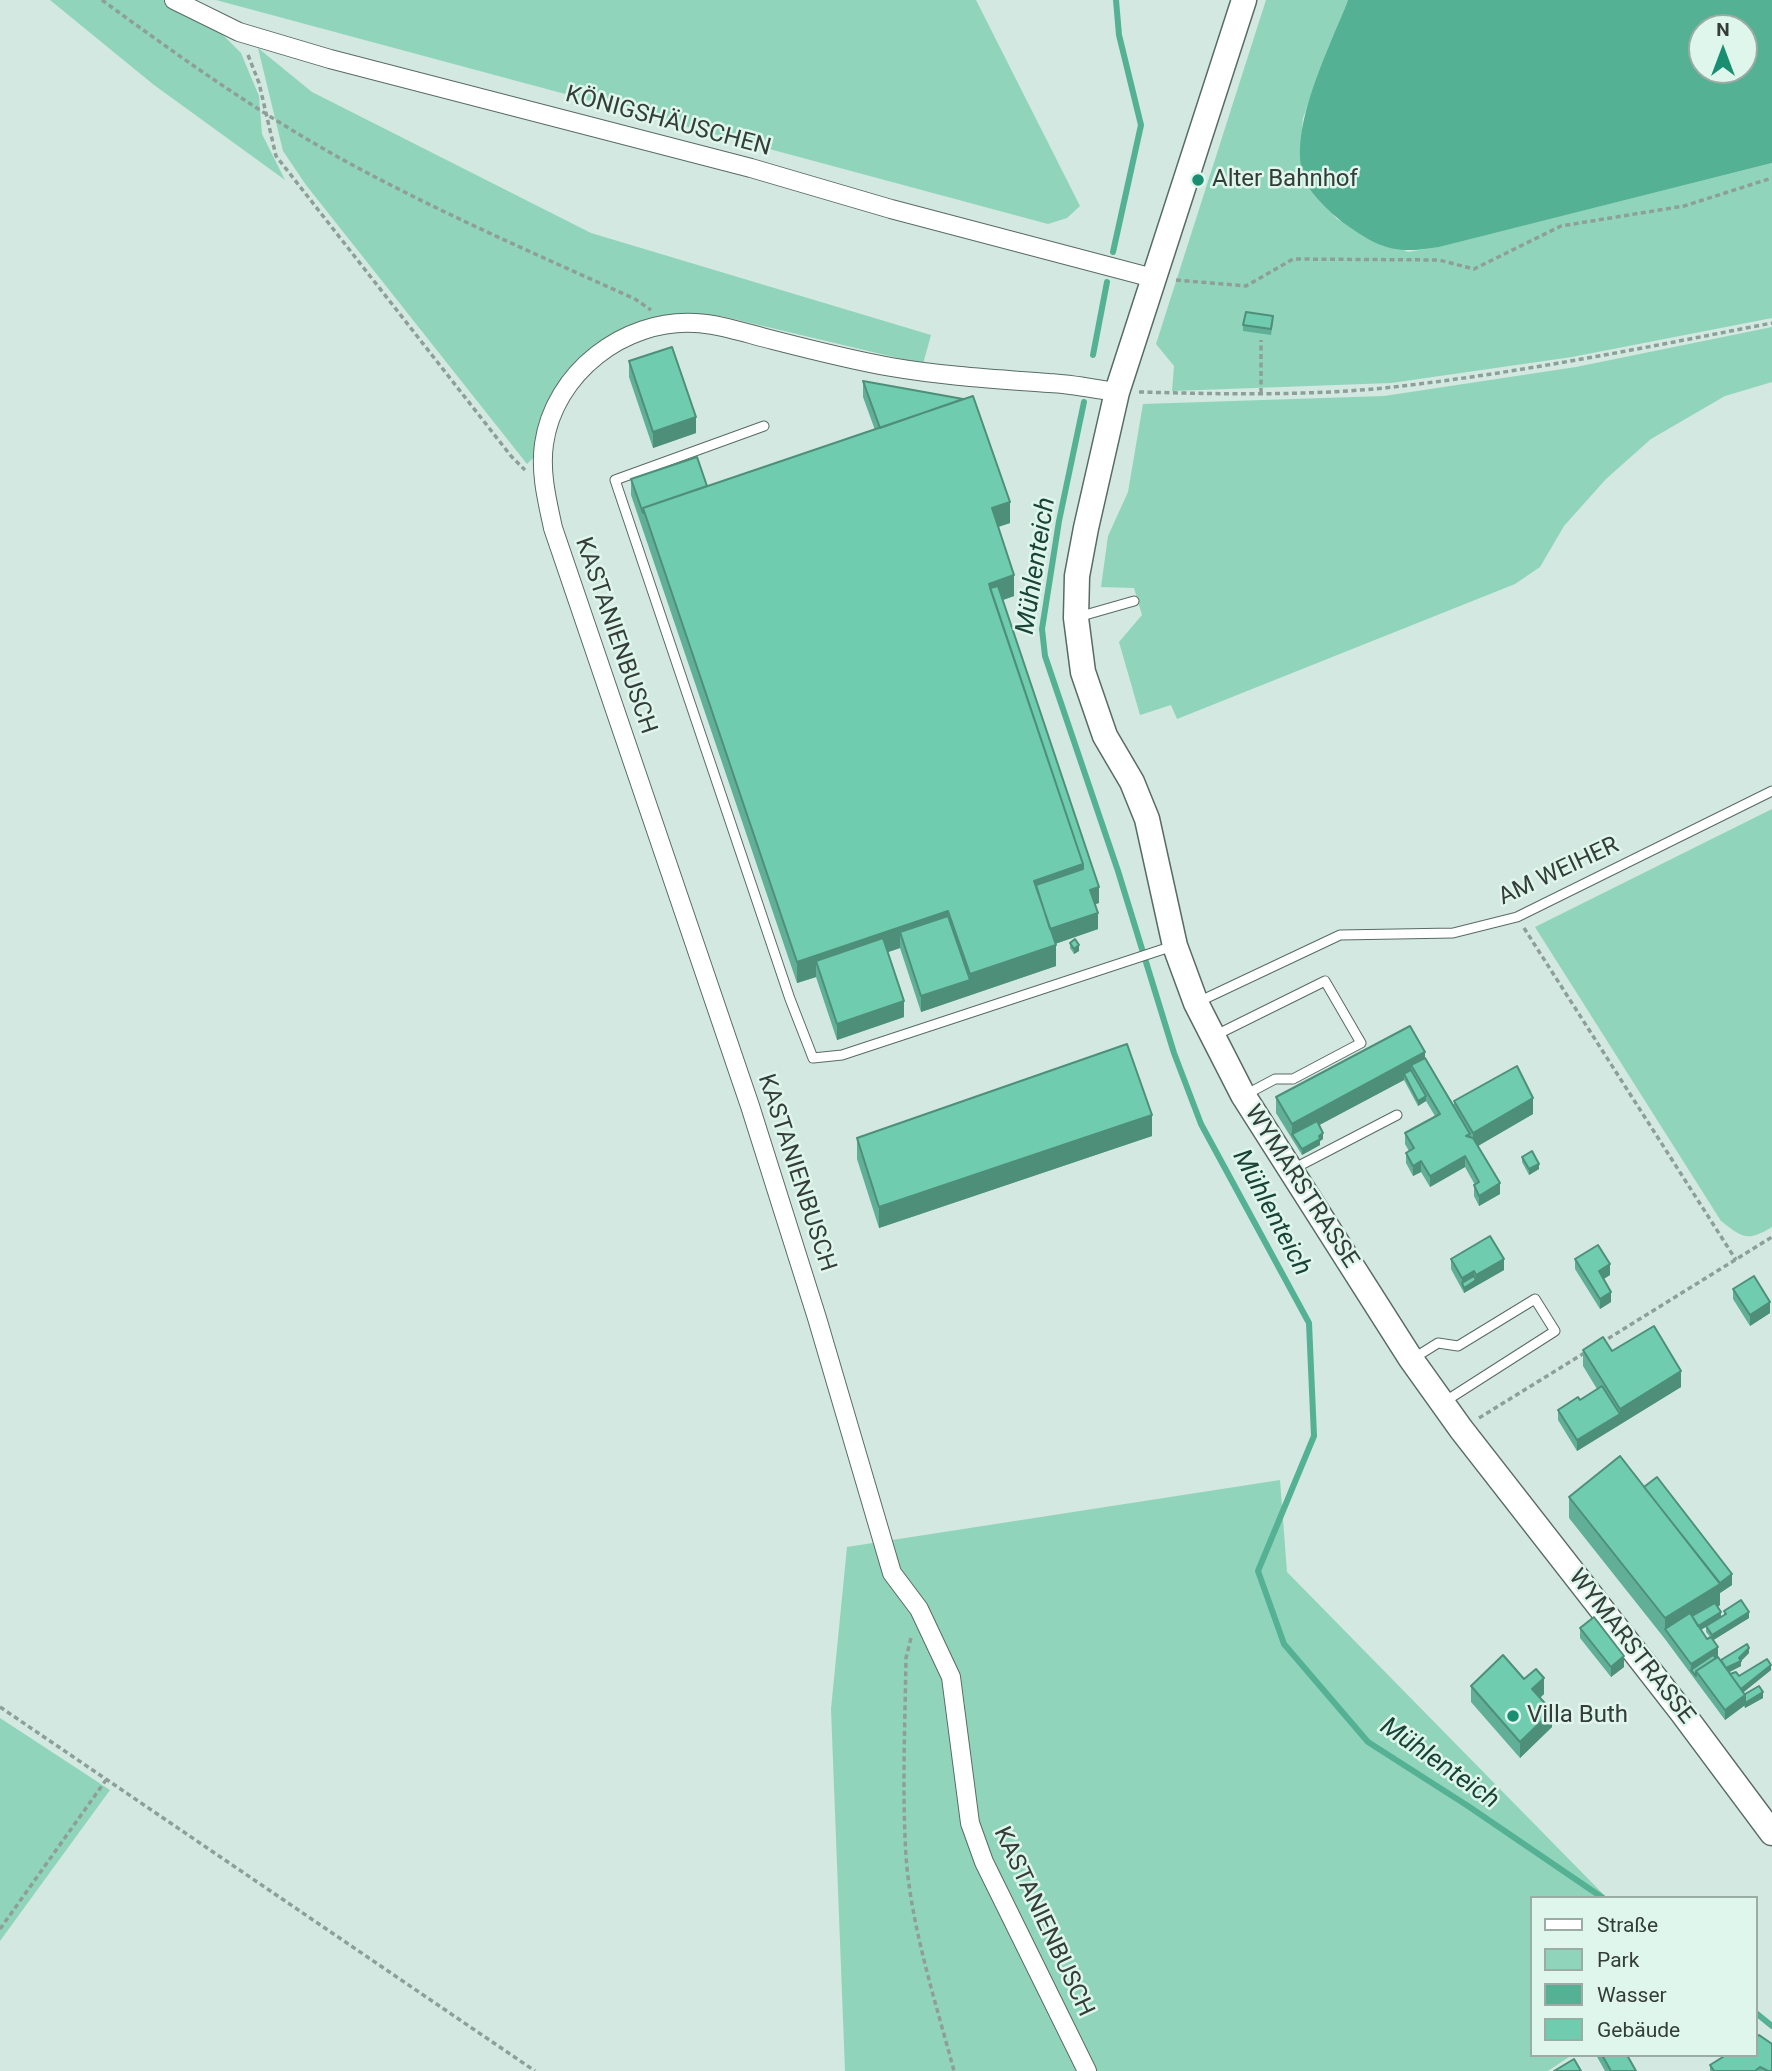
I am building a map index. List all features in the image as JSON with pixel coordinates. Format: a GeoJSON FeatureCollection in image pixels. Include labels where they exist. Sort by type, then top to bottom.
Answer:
{"type":"FeatureCollection","features":[{"type":"Feature","properties":{"kind":"main road","name":"WYMARSTRASSE"},"geometry":{"type":"LineString","coordinates":[[1244,0],[1117,392],[1077,576],[1076,618],[1083,672],[1098,721],[1132,782],[1147,819],[1167,949],[1243,1095],[1411,1359],[1442,1403],[1772,1833]]}},
{"type":"Feature","properties":{"kind":"street","name":"KÖNIGSHÄUSCHEN"},"geometry":{"type":"LineString","coordinates":[[174,0],[239,32],[330,59],[751,168],[891,209],[1153,278]]}},
{"type":"Feature","properties":{"kind":"street","name":"KASTANIENBUSCH"},"geometry":{"type":"LineString","coordinates":[[1087,2071],[984,1862],[970,1823],[951,1677],[919,1609],[892,1573],[817,1318],[750,1106],[553,528],[544,484],[544,453],[548,429],[557,406],[587,363],[611,344],[638,332],[687,323],[707,324],[821,353],[906,370],[1117,392]]}},
{"type":"Feature","properties":{"kind":"lane"},"geometry":{"type":"LineString","coordinates":[[764,426],[615,480],[790,999],[813,1058],[842,1055],[1167,949]]}},
{"type":"Feature","properties":{"kind":"lane"},"geometry":{"type":"LineString","coordinates":[[1076,618],[1134,601]]}},
{"type":"Feature","properties":{"kind":"lane","name":"AM WEIHER"},"geometry":{"type":"LineString","coordinates":[[1196,1003],[1339,935],[1453,933],[1517,917],[1772,790]]}},
{"type":"Feature","properties":{"kind":"lane"},"geometry":{"type":"LineString","coordinates":[[1213,1037],[1325,981],[1361,1043],[1293,1079],[1275,1079],[1243,1095]]}},
{"type":"Feature","properties":{"kind":"lane"},"geometry":{"type":"LineString","coordinates":[[1292,1170],[1397,1115]]}},
{"type":"Feature","properties":{"kind":"lane"},"geometry":{"type":"LineString","coordinates":[[1411,1359],[1438,1343],[1458,1346],[1535,1299],[1555,1331],[1442,1403]]}},
{"type":"Feature","properties":{"kind":"path"},"geometry":{"type":"LineString","coordinates":[[102,0],[174,53],[359,169],[497,239],[641,302],[662,326]]}},
{"type":"Feature","properties":{"kind":"path"},"geometry":{"type":"LineString","coordinates":[[239,32],[259,83],[276,156],[511,456],[544,484]]}},
{"type":"Feature","properties":{"kind":"path"},"geometry":{"type":"LineString","coordinates":[[1153,278],[1246,286],[1293,259],[1439,260],[1474,269],[1560,226],[1684,206],[1772,178]]}},
{"type":"Feature","properties":{"kind":"path"},"geometry":{"type":"LineString","coordinates":[[1117,392],[1261,393],[1383,388],[1575,361],[1772,323]]}},
{"type":"Feature","properties":{"kind":"path"},"geometry":{"type":"LineString","coordinates":[[1261,341],[1261,393]]}},
{"type":"Feature","properties":{"kind":"path"},"geometry":{"type":"LineString","coordinates":[[1517,917],[1736,1260]]}},
{"type":"Feature","properties":{"kind":"path"},"geometry":{"type":"LineString","coordinates":[[1598,1345],[1772,1237]]}},
{"type":"Feature","properties":{"kind":"path"},"geometry":{"type":"LineString","coordinates":[[1461,1429],[1587,1352]]}},
{"type":"Feature","properties":{"kind":"path"},"geometry":{"type":"LineString","coordinates":[[919,1609],[906,1658],[906,1859],[922,1950],[954,2071]]}},
{"type":"Feature","properties":{"kind":"path"},"geometry":{"type":"LineString","coordinates":[[0,1707],[535,2071]]}},
{"type":"Feature","properties":{"kind":"path"},"geometry":{"type":"LineString","coordinates":[[0,1928],[106,1780]]}},
{"type":"Feature","properties":{"kind":"green space"},"geometry":{"type":"Polygon","coordinates":[[[50,0],[163,0],[221,33],[241,53],[259,96],[262,134],[285,180],[154,85],[50,0]]]}},
{"type":"Feature","properties":{"kind":"green space"},"geometry":{"type":"Polygon","coordinates":[[[216,0],[976,0],[1080,206],[1067,218],[1048,224],[216,0]]]}},
{"type":"Feature","properties":{"kind":"green space"},"geometry":{"type":"Polygon","coordinates":[[[1266,0],[1348,0],[1303,118],[1300,154],[1307,184],[1337,219],[1408,252],[1438,247],[1772,163],[1772,318],[1572,357],[1391,383],[1172,391],[1174,366],[1156,344],[1266,0]]]}},
{"type":"Feature","properties":{"kind":"green space"},"geometry":{"type":"Polygon","coordinates":[[[258,48],[312,92],[591,233],[931,335],[923,364],[721,316],[639,322],[605,340],[561,381],[545,411],[536,455],[527,464],[306,185],[283,151],[258,48]]]}},
{"type":"Feature","properties":{"kind":"green space"},"geometry":{"type":"Polygon","coordinates":[[[1772,327],[1772,382],[1725,396],[1651,439],[1606,479],[1564,526],[1540,567],[1515,584],[1177,719],[1171,705],[1140,715],[1119,642],[1142,615],[1134,588],[1101,587],[1108,536],[1128,492],[1143,404],[1384,396],[1576,367],[1772,327]]]}},
{"type":"Feature","properties":{"kind":"green space"},"geometry":{"type":"Polygon","coordinates":[[[1772,809],[1772,1227],[1757,1235],[1745,1236],[1721,1221],[1535,927],[1772,809]]]}},
{"type":"Feature","properties":{"kind":"green space"},"geometry":{"type":"Polygon","coordinates":[[[1280,1480],[1287,1572],[1605,1896],[1530,1896],[1530,2057],[1569,2057],[1548,2071],[845,2071],[831,1709],[847,1547],[1280,1480]]]}},
{"type":"Feature","properties":{"kind":"green space"},"geometry":{"type":"Polygon","coordinates":[[[0,1718],[110,1790],[0,1941],[0,1718]]]}},
{"type":"Feature","properties":{"kind":"water"},"geometry":{"type":"Polygon","coordinates":[[[1348,0],[1772,0],[1772,163],[1439,247],[1412,250],[1391,248],[1348,226],[1326,207],[1307,184],[1301,165],[1300,142],[1321,66],[1348,0]]]}},
{"type":"Feature","properties":{"kind":"building"},"geometry":{"type":"Polygon","coordinates":[[[1246,312],[1273,316],[1271,329],[1243,325],[1246,312]]]}},
{"type":"Feature","properties":{"kind":"building"},"geometry":{"type":"Polygon","coordinates":[[[672,347],[696,417],[653,432],[629,361],[672,347]]]}},
{"type":"Feature","properties":{"kind":"building"},"geometry":{"type":"Polygon","coordinates":[[[863,381],[963,399],[880,428],[863,381]]]}},
{"type":"Feature","properties":{"kind":"building"},"geometry":{"type":"Polygon","coordinates":[[[973,396],[1010,502],[992,508],[1014,575],[989,584],[1083,864],[1034,881],[1056,945],[970,974],[948,911],[797,962],[643,508],[973,396]]]}},
{"type":"Feature","properties":{"kind":"building"},"geometry":{"type":"Polygon","coordinates":[[[697,457],[707,486],[643,508],[643,513],[631,479],[697,457]]]}},
{"type":"Feature","properties":{"kind":"building"},"geometry":{"type":"Polygon","coordinates":[[[998,586],[1099,887],[1090,890],[1098,913],[1050,929],[1036,885],[1083,869],[1083,864],[990,588],[998,586]]]}},
{"type":"Feature","properties":{"kind":"building"},"geometry":{"type":"Polygon","coordinates":[[[948,916],[970,980],[921,996],[900,932],[948,916]]]}},
{"type":"Feature","properties":{"kind":"building"},"geometry":{"type":"Polygon","coordinates":[[[883,938],[904,1001],[837,1024],[816,961],[883,938]]]}},
{"type":"Feature","properties":{"kind":"building"},"geometry":{"type":"Polygon","coordinates":[[[1075,939],[1079,945],[1074,949],[1070,943],[1075,939]]]}},
{"type":"Feature","properties":{"kind":"building"},"geometry":{"type":"Polygon","coordinates":[[[1410,1026],[1425,1052],[1292,1124],[1276,1097],[1410,1026]]]}},
{"type":"Feature","properties":{"kind":"building"},"geometry":{"type":"Polygon","coordinates":[[[1127,1044],[1152,1115],[879,1207],[857,1138],[1127,1044]]]}},
{"type":"Feature","properties":{"kind":"building"},"geometry":{"type":"Polygon","coordinates":[[[1425,1058],[1470,1134],[1466,1136],[1473,1138],[1500,1183],[1479,1196],[1474,1185],[1479,1182],[1465,1156],[1430,1176],[1421,1161],[1413,1166],[1406,1153],[1414,1148],[1405,1133],[1440,1114],[1411,1065],[1425,1058]]]}},
{"type":"Feature","properties":{"kind":"building"},"geometry":{"type":"Polygon","coordinates":[[[1517,1066],[1533,1098],[1473,1133],[1454,1101],[1517,1066]]]}},
{"type":"Feature","properties":{"kind":"building"},"geometry":{"type":"Polygon","coordinates":[[[1411,1070],[1426,1096],[1418,1101],[1404,1074],[1411,1070]]]}},
{"type":"Feature","properties":{"kind":"building"},"geometry":{"type":"Polygon","coordinates":[[[1317,1121],[1323,1133],[1319,1136],[1320,1139],[1302,1149],[1292,1134],[1317,1121]]]}},
{"type":"Feature","properties":{"kind":"building"},"geometry":{"type":"Polygon","coordinates":[[[1532,1151],[1539,1164],[1529,1169],[1522,1157],[1532,1151]]]}},
{"type":"Feature","properties":{"kind":"building"},"geometry":{"type":"Polygon","coordinates":[[[1490,1236],[1504,1259],[1476,1275],[1474,1271],[1462,1278],[1451,1259],[1490,1236]]]}},
{"type":"Feature","properties":{"kind":"building"},"geometry":{"type":"Polygon","coordinates":[[[1598,1245],[1610,1264],[1599,1271],[1611,1292],[1600,1299],[1575,1259],[1598,1245]]]}},
{"type":"Feature","properties":{"kind":"building"},"geometry":{"type":"Polygon","coordinates":[[[1474,1276],[1476,1280],[1464,1288],[1462,1283],[1474,1276]]]}},
{"type":"Feature","properties":{"kind":"building"},"geometry":{"type":"Polygon","coordinates":[[[1754,1276],[1770,1302],[1750,1315],[1733,1289],[1754,1276]]]}},
{"type":"Feature","properties":{"kind":"building"},"geometry":{"type":"Polygon","coordinates":[[[1654,1326],[1681,1371],[1620,1409],[1583,1350],[1603,1337],[1612,1351],[1654,1326]]]}},
{"type":"Feature","properties":{"kind":"building"},"geometry":{"type":"Polygon","coordinates":[[[1602,1386],[1620,1414],[1577,1440],[1558,1410],[1602,1386]]]}},
{"type":"Feature","properties":{"kind":"building"},"geometry":{"type":"Polygon","coordinates":[[[1620,1456],[1720,1584],[1665,1618],[1569,1497],[1620,1456]]]}},
{"type":"Feature","properties":{"kind":"building"},"geometry":{"type":"Polygon","coordinates":[[[1657,1477],[1732,1574],[1720,1583],[1644,1487],[1657,1477]]]}},
{"type":"Feature","properties":{"kind":"building"},"geometry":{"type":"Polygon","coordinates":[[[1741,1600],[1749,1612],[1712,1635],[1706,1626],[1726,1614],[1724,1611],[1741,1600]]]}},
{"type":"Feature","properties":{"kind":"building"},"geometry":{"type":"Polygon","coordinates":[[[1715,1603],[1721,1612],[1698,1626],[1692,1616],[1715,1603]]]}},
{"type":"Feature","properties":{"kind":"building"},"geometry":{"type":"Polygon","coordinates":[[[1690,1613],[1707,1639],[1711,1637],[1718,1647],[1691,1664],[1665,1629],[1690,1613]]]}},
{"type":"Feature","properties":{"kind":"building"},"geometry":{"type":"Polygon","coordinates":[[[1594,1617],[1624,1656],[1611,1667],[1580,1628],[1594,1617]]]}},
{"type":"Feature","properties":{"kind":"building"},"geometry":{"type":"Polygon","coordinates":[[[1747,1644],[1749,1648],[1739,1658],[1741,1661],[1726,1668],[1721,1660],[1747,1644]]]}},
{"type":"Feature","properties":{"kind":"building","name":"Villa Buth"},"geometry":{"type":"Polygon","coordinates":[[[1503,1655],[1524,1679],[1536,1669],[1544,1678],[1532,1689],[1552,1711],[1520,1742],[1471,1686],[1503,1655]]]}},
{"type":"Feature","properties":{"kind":"building"},"geometry":{"type":"Polygon","coordinates":[[[1713,1655],[1716,1658],[1696,1671],[1696,1676],[1691,1670],[1713,1655]]]}},
{"type":"Feature","properties":{"kind":"building"},"geometry":{"type":"Polygon","coordinates":[[[1718,1657],[1745,1695],[1725,1710],[1696,1671],[1718,1657]]]}},
{"type":"Feature","properties":{"kind":"building"},"geometry":{"type":"Polygon","coordinates":[[[1767,1659],[1771,1665],[1741,1689],[1730,1674],[1736,1672],[1739,1676],[1767,1659]]]}},
{"type":"Feature","properties":{"kind":"building"},"geometry":{"type":"Polygon","coordinates":[[[1759,1686],[1763,1692],[1745,1703],[1745,1694],[1759,1686]]]}},
{"type":"Feature","properties":{"kind":"building"},"geometry":{"type":"Polygon","coordinates":[[[1758,2036],[1772,2044],[1772,2071],[1760,2067],[1755,2071],[1714,2071],[1710,2065],[1723,2057],[1758,2057],[1758,2036]]]}},
{"type":"Feature","properties":{"kind":"building"},"geometry":{"type":"Polygon","coordinates":[[[1603,2057],[1628,2057],[1636,2071],[1611,2071],[1603,2057]]]}},
{"type":"Feature","properties":{"kind":"building"},"geometry":{"type":"Polygon","coordinates":[[[1574,2059],[1581,2071],[1554,2071],[1574,2059]]]}},
{"type":"Feature","properties":{"kind":"waterway","name":"Mühlenteich"},"geometry":{"type":"LineString","coordinates":[[1113,252],[1141,125],[1119,35],[1116,0]]}},
{"type":"Feature","properties":{"kind":"waterway","name":"Mühlenteich"},"geometry":{"type":"LineString","coordinates":[[1093,355],[1107,282]]}},
{"type":"Feature","properties":{"kind":"waterway","name":"Mühlenteich"},"geometry":{"type":"LineString","coordinates":[[1084,402],[1059,521],[1042,629],[1045,656],[1118,871],[1174,1053],[1201,1124],[1309,1323],[1314,1436],[1258,1571],[1284,1644],[1368,1742],[1600,1896]]}},
{"type":"Feature","properties":{"kind":"waterway","name":"Mühlenteich"},"geometry":{"type":"LineString","coordinates":[[1758,2015],[1772,2026]]}},
{"type":"Feature","properties":{"kind":"place","name":"Alter Bahnhof"},"geometry":{"type":"Point","coordinates":[1198,180]}},
{"type":"Feature","properties":{"kind":"place","name":"Villa Buth"},"geometry":{"type":"Point","coordinates":[1513,1716]}}]}
